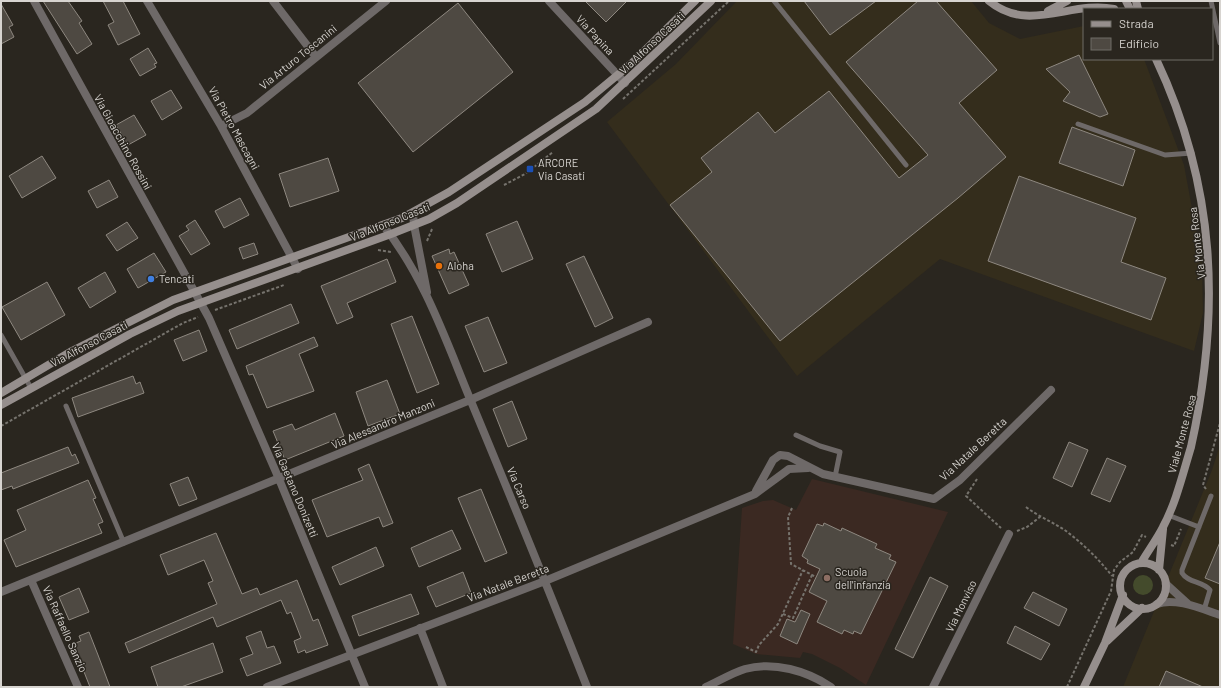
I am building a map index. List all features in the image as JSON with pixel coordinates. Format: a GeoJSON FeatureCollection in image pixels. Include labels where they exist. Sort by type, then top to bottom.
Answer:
{"type":"FeatureCollection","features":[{"type":"Feature","properties":{"kind":"main road","name":"Via Alfonso Casati"},"geometry":{"type":"LineString","coordinates":[[1,393],[116,327],[173,300],[384,225],[413,213],[449,192],[585,102],[618,75],[695,1]]}},
{"type":"Feature","properties":{"kind":"main road","name":"Via Alfonso Casati"},"geometry":{"type":"LineString","coordinates":[[1,404],[130,334],[178,312],[391,234],[414,225],[457,203],[562,134],[596,109],[711,1]]}},
{"type":"Feature","properties":{"kind":"main road"},"geometry":{"type":"LineString","coordinates":[[989,1],[1008,12],[1020,16],[1038,16],[1082,8],[1106,8]]}},
{"type":"Feature","properties":{"kind":"main road"},"geometry":{"type":"LineString","coordinates":[[1038,16],[1060,6],[1067,1]]}},
{"type":"Feature","properties":{"kind":"main road","name":"Via Monte Rosa"},"geometry":{"type":"LineString","coordinates":[[1156,60],[1170,89],[1189,141],[1202,188],[1209,234],[1213,282],[1213,316],[1210,344]]}},
{"type":"Feature","properties":{"kind":"main road","name":"Viale Monte Rosa"},"geometry":{"type":"LineString","coordinates":[[1084,687],[1105,643],[1123,596],[1121,583],[1125,572],[1135,564],[1141,563],[1164,526],[1168,516],[1185,467],[1199,418],[1210,344]]}},
{"type":"Feature","properties":{"kind":"main road","name":"Viale Monte Rosa"},"geometry":{"type":"LineString","coordinates":[[1164,526],[1160,570],[1166,584]]}},
{"type":"Feature","properties":{"kind":"main road"},"geometry":{"type":"LineString","coordinates":[[1141,563],[1154,566],[1160,570]]}},
{"type":"Feature","properties":{"kind":"main road"},"geometry":{"type":"LineString","coordinates":[[1157,604],[1162,598],[1166,584]]}},
{"type":"Feature","properties":{"kind":"main road"},"geometry":{"type":"LineString","coordinates":[[1123,596],[1131,604],[1142,608]]}},
{"type":"Feature","properties":{"kind":"main road","name":"Viale Monte Rosa"},"geometry":{"type":"LineString","coordinates":[[1105,643],[1142,608],[1157,604]]}},
{"type":"Feature","properties":{"kind":"street","name":"Via Gioacchino Rossini"},"geometry":{"type":"LineString","coordinates":[[34,1],[193,293],[201,304]]}},
{"type":"Feature","properties":{"kind":"street","name":"Via Pietro Mascagni"},"geometry":{"type":"LineString","coordinates":[[147,1],[222,126],[298,269]]}},
{"type":"Feature","properties":{"kind":"street"},"geometry":{"type":"LineString","coordinates":[[273,1],[316,57]]}},
{"type":"Feature","properties":{"kind":"street","name":"Via Arturo Toscanini"},"geometry":{"type":"LineString","coordinates":[[222,126],[247,113],[386,1]]}},
{"type":"Feature","properties":{"kind":"street","name":"Via Papina"},"geometry":{"type":"LineString","coordinates":[[549,1],[625,83]]}},
{"type":"Feature","properties":{"kind":"street","name":"Via Carso"},"geometry":{"type":"LineString","coordinates":[[413,213],[414,225],[429,298]]}},
{"type":"Feature","properties":{"kind":"street","name":"Via Carso"},"geometry":{"type":"LineString","coordinates":[[384,225],[391,234],[429,298],[546,581],[587,687]]}},
{"type":"Feature","properties":{"kind":"street","name":"Via Gaetano Donizetti"},"geometry":{"type":"LineString","coordinates":[[201,304],[280,479],[365,687]]}},
{"type":"Feature","properties":{"kind":"street","name":"Via Alessandro Manzoni"},"geometry":{"type":"LineString","coordinates":[[1,592],[124,543],[470,400],[648,322]]}},
{"type":"Feature","properties":{"kind":"street","name":"Via Natale Beretta"},"geometry":{"type":"LineString","coordinates":[[755,494],[773,460],[780,455],[788,456],[808,468],[835,477],[934,499],[960,480],[1051,390]]}},
{"type":"Feature","properties":{"kind":"street","name":"Via Natale Beretta"},"geometry":{"type":"LineString","coordinates":[[267,687],[546,581],[755,494],[789,469],[808,468]]}},
{"type":"Feature","properties":{"kind":"street","name":"Via Monviso"},"geometry":{"type":"LineString","coordinates":[[933,687],[1009,534]]}},
{"type":"Feature","properties":{"kind":"street","name":"Via Raffaello Sanzio"},"geometry":{"type":"LineString","coordinates":[[31,580],[78,687]]}},
{"type":"Feature","properties":{"kind":"street"},"geometry":{"type":"LineString","coordinates":[[1166,584],[1190,606]]}},
{"type":"Feature","properties":{"kind":"street"},"geometry":{"type":"LineString","coordinates":[[1157,604],[1167,602],[1190,606],[1220,615]]}},
{"type":"Feature","properties":{"kind":"street"},"geometry":{"type":"LineString","coordinates":[[420,628],[443,687]]}},
{"type":"Feature","properties":{"kind":"street"},"geometry":{"type":"LineString","coordinates":[[706,687],[747,668],[765,666],[792,669],[816,677],[831,687]]}},
{"type":"Feature","properties":{"kind":"lane"},"geometry":{"type":"LineString","coordinates":[[774,1],[906,165]]}},
{"type":"Feature","properties":{"kind":"lane"},"geometry":{"type":"LineString","coordinates":[[1213,10],[1220,43]]}},
{"type":"Feature","properties":{"kind":"lane"},"geometry":{"type":"LineString","coordinates":[[1078,124],[1164,155],[1192,153]]}},
{"type":"Feature","properties":{"kind":"lane"},"geometry":{"type":"LineString","coordinates":[[1,335],[31,388]]}},
{"type":"Feature","properties":{"kind":"lane"},"geometry":{"type":"LineString","coordinates":[[66,406],[124,543]]}},
{"type":"Feature","properties":{"kind":"lane"},"geometry":{"type":"LineString","coordinates":[[796,435],[820,446],[840,452],[835,477]]}},
{"type":"Feature","properties":{"kind":"lane"},"geometry":{"type":"LineString","coordinates":[[1204,610],[1210,590],[1207,587],[1187,578],[1182,573],[1211,496]]}},
{"type":"Feature","properties":{"kind":"lane"},"geometry":{"type":"LineString","coordinates":[[1168,516],[1199,528]]}},
{"type":"Feature","properties":{"kind":"path"},"geometry":{"type":"LineString","coordinates":[[1211,496],[1203,485],[1220,423]]}},
{"type":"Feature","properties":{"kind":"path"},"geometry":{"type":"LineString","coordinates":[[977,480],[966,496],[1009,534],[1027,527],[1040,517]]}},
{"type":"Feature","properties":{"kind":"path"},"geometry":{"type":"LineString","coordinates":[[1026,507],[1065,531],[1098,559],[1112,576]]}},
{"type":"Feature","properties":{"kind":"path"},"geometry":{"type":"LineString","coordinates":[[792,508],[788,517],[791,564],[816,577]]}},
{"type":"Feature","properties":{"kind":"path"},"geometry":{"type":"LineString","coordinates":[[1067,687],[1111,591],[1112,576],[1117,565],[1133,552],[1142,535],[1155,540]]}},
{"type":"Feature","properties":{"kind":"path"},"geometry":{"type":"LineString","coordinates":[[746,647],[756,652],[759,645],[778,624],[803,570]]}},
{"type":"Feature","properties":{"kind":"path"},"geometry":{"type":"LineString","coordinates":[[783,614],[793,618],[812,575]]}},
{"type":"Feature","properties":{"kind":"shaded area"},"geometry":{"type":"Polygon","coordinates":[[[737,1],[971,1],[989,23],[1020,39],[1083,26],[1083,60],[1144,60],[1184,165],[1202,263],[1203,313],[1194,351],[940,259],[797,376],[607,122],[676,64],[737,1]]]}},
{"type":"Feature","properties":{"kind":"shaded area"},"geometry":{"type":"Polygon","coordinates":[[[1220,445],[1220,687],[1123,687],[1212,470],[1220,445]]]}},
{"type":"Feature","properties":{"kind":"shaded area","name":"Scuola dell'infanzia"},"geometry":{"type":"Polygon","coordinates":[[[812,479],[948,512],[866,685],[840,668],[812,654],[803,652],[800,658],[756,654],[733,644],[742,508],[763,501],[773,500],[796,510],[812,479]]]}},
{"type":"Feature","properties":{"kind":"green space"},"geometry":{"type":"Polygon","coordinates":[[[1143,575],[1150,578],[1153,585],[1150,592],[1143,595],[1136,592],[1133,585],[1136,578],[1143,575]]]}},
{"type":"Feature","properties":{"kind":"building"},"geometry":{"type":"Polygon","coordinates":[[[43,1],[68,1],[82,21],[79,23],[92,44],[77,54],[43,1]]]}},
{"type":"Feature","properties":{"kind":"building"},"geometry":{"type":"Polygon","coordinates":[[[103,1],[123,1],[140,34],[118,45],[108,25],[114,22],[103,1]]]}},
{"type":"Feature","properties":{"kind":"building"},"geometry":{"type":"Polygon","coordinates":[[[585,1],[627,1],[606,22],[585,1]]]}},
{"type":"Feature","properties":{"kind":"building"},"geometry":{"type":"Polygon","coordinates":[[[804,1],[876,1],[830,35],[804,1]]]}},
{"type":"Feature","properties":{"kind":"building"},"geometry":{"type":"Polygon","coordinates":[[[918,1],[936,1],[997,70],[959,103],[1006,157],[958,198],[780,341],[670,205],[712,172],[701,158],[758,112],[775,133],[829,91],[899,178],[928,155],[846,62],[918,1]]]}},
{"type":"Feature","properties":{"kind":"building"},"geometry":{"type":"Polygon","coordinates":[[[458,3],[513,72],[413,152],[358,83],[458,3]]]}},
{"type":"Feature","properties":{"kind":"building"},"geometry":{"type":"Polygon","coordinates":[[[1,4],[13,25],[9,27],[14,37],[1,44],[1,4]]]}},
{"type":"Feature","properties":{"kind":"building"},"geometry":{"type":"Polygon","coordinates":[[[148,48],[157,63],[154,64],[156,67],[140,76],[130,59],[148,48]]]}},
{"type":"Feature","properties":{"kind":"building"},"geometry":{"type":"Polygon","coordinates":[[[1079,55],[1108,114],[1100,117],[1063,101],[1070,92],[1046,69],[1079,55]]]}},
{"type":"Feature","properties":{"kind":"building"},"geometry":{"type":"Polygon","coordinates":[[[171,90],[182,108],[162,120],[151,101],[171,90]]]}},
{"type":"Feature","properties":{"kind":"building"},"geometry":{"type":"Polygon","coordinates":[[[134,115],[146,135],[128,145],[116,125],[134,115]]]}},
{"type":"Feature","properties":{"kind":"building"},"geometry":{"type":"Polygon","coordinates":[[[1072,127],[1135,150],[1123,186],[1059,163],[1072,127]]]}},
{"type":"Feature","properties":{"kind":"building"},"geometry":{"type":"Polygon","coordinates":[[[42,156],[56,178],[22,198],[9,176],[42,156]]]}},
{"type":"Feature","properties":{"kind":"building"},"geometry":{"type":"Polygon","coordinates":[[[328,158],[339,191],[290,207],[279,174],[328,158]]]}},
{"type":"Feature","properties":{"kind":"building"},"geometry":{"type":"Polygon","coordinates":[[[1019,176],[1136,218],[1121,262],[1166,278],[1151,320],[988,261],[1019,176]]]}},
{"type":"Feature","properties":{"kind":"building"},"geometry":{"type":"Polygon","coordinates":[[[109,180],[118,197],[97,208],[88,191],[109,180]]]}},
{"type":"Feature","properties":{"kind":"building"},"geometry":{"type":"Polygon","coordinates":[[[240,198],[249,215],[224,228],[215,211],[240,198]]]}},
{"type":"Feature","properties":{"kind":"building"},"geometry":{"type":"Polygon","coordinates":[[[195,220],[210,244],[191,255],[179,236],[189,230],[186,226],[195,220]]]}},
{"type":"Feature","properties":{"kind":"building"},"geometry":{"type":"Polygon","coordinates":[[[517,221],[533,259],[502,272],[486,234],[517,221]]]}},
{"type":"Feature","properties":{"kind":"building"},"geometry":{"type":"Polygon","coordinates":[[[127,222],[138,238],[117,251],[106,235],[127,222]]]}},
{"type":"Feature","properties":{"kind":"building"},"geometry":{"type":"Polygon","coordinates":[[[254,243],[258,254],[243,259],[239,248],[254,243]]]}},
{"type":"Feature","properties":{"kind":"building"},"geometry":{"type":"Polygon","coordinates":[[[449,249],[450,254],[454,252],[469,285],[449,294],[432,256],[449,249]]]}},
{"type":"Feature","properties":{"kind":"building"},"geometry":{"type":"Polygon","coordinates":[[[154,253],[166,272],[138,288],[127,269],[154,253]]]}},
{"type":"Feature","properties":{"kind":"building"},"geometry":{"type":"Polygon","coordinates":[[[584,256],[613,318],[595,327],[566,264],[584,256]]]}},
{"type":"Feature","properties":{"kind":"building"},"geometry":{"type":"Polygon","coordinates":[[[387,259],[396,282],[347,303],[353,317],[337,324],[321,286],[387,259]]]}},
{"type":"Feature","properties":{"kind":"building"},"geometry":{"type":"Polygon","coordinates":[[[105,272],[116,292],[90,308],[78,288],[105,272]]]}},
{"type":"Feature","properties":{"kind":"building"},"geometry":{"type":"Polygon","coordinates":[[[47,282],[65,315],[21,340],[2,307],[47,282]]]}},
{"type":"Feature","properties":{"kind":"building"},"geometry":{"type":"Polygon","coordinates":[[[291,304],[299,323],[237,349],[229,330],[291,304]]]}},
{"type":"Feature","properties":{"kind":"building"},"geometry":{"type":"Polygon","coordinates":[[[412,316],[439,384],[417,393],[391,324],[412,316]]]}},
{"type":"Feature","properties":{"kind":"building"},"geometry":{"type":"Polygon","coordinates":[[[488,317],[507,363],[484,372],[465,326],[488,317]]]}},
{"type":"Feature","properties":{"kind":"building"},"geometry":{"type":"Polygon","coordinates":[[[199,330],[207,351],[183,361],[174,340],[199,330]]]}},
{"type":"Feature","properties":{"kind":"building"},"geometry":{"type":"Polygon","coordinates":[[[314,337],[318,346],[299,354],[314,391],[267,408],[253,374],[249,375],[246,366],[314,337]]]}},
{"type":"Feature","properties":{"kind":"building"},"geometry":{"type":"Polygon","coordinates":[[[133,376],[136,384],[140,382],[144,393],[78,417],[72,398],[133,376]]]}},
{"type":"Feature","properties":{"kind":"building"},"geometry":{"type":"Polygon","coordinates":[[[387,380],[400,414],[368,426],[356,392],[387,380]]]}},
{"type":"Feature","properties":{"kind":"building"},"geometry":{"type":"Polygon","coordinates":[[[512,401],[527,439],[508,447],[493,409],[512,401]]]}},
{"type":"Feature","properties":{"kind":"building"},"geometry":{"type":"Polygon","coordinates":[[[335,413],[344,436],[285,460],[273,431],[292,424],[295,430],[335,413]]]}},
{"type":"Feature","properties":{"kind":"building"},"geometry":{"type":"Polygon","coordinates":[[[1069,442],[1088,450],[1072,487],[1053,478],[1069,442]]]}},
{"type":"Feature","properties":{"kind":"building"},"geometry":{"type":"Polygon","coordinates":[[[68,447],[72,456],[75,454],[79,463],[13,489],[12,486],[1,490],[1,473],[68,447]]]}},
{"type":"Feature","properties":{"kind":"building"},"geometry":{"type":"Polygon","coordinates":[[[1107,458],[1126,466],[1110,502],[1091,494],[1107,458]]]}},
{"type":"Feature","properties":{"kind":"building"},"geometry":{"type":"Polygon","coordinates":[[[369,464],[393,523],[383,527],[379,517],[327,537],[312,500],[363,480],[358,469],[369,464]]]}},
{"type":"Feature","properties":{"kind":"building"},"geometry":{"type":"Polygon","coordinates":[[[188,477],[197,499],[179,506],[170,484],[188,477]]]}},
{"type":"Feature","properties":{"kind":"building"},"geometry":{"type":"Polygon","coordinates":[[[88,480],[96,498],[93,499],[103,522],[98,524],[102,533],[16,567],[4,540],[26,530],[17,510],[88,480]]]}},
{"type":"Feature","properties":{"kind":"building"},"geometry":{"type":"Polygon","coordinates":[[[481,489],[507,553],[485,562],[458,498],[481,489]]]}},
{"type":"Feature","properties":{"kind":"building"},"geometry":{"type":"Polygon","coordinates":[[[824,523],[841,531],[842,528],[877,544],[875,548],[891,555],[889,559],[896,562],[861,634],[854,631],[853,634],[844,630],[842,634],[817,622],[827,601],[809,592],[820,569],[807,563],[808,560],[802,556],[817,524],[823,526],[824,523]]]}},
{"type":"Feature","properties":{"kind":"building"},"geometry":{"type":"Polygon","coordinates":[[[452,530],[461,549],[419,567],[411,548],[452,530]]]}},
{"type":"Feature","properties":{"kind":"building"},"geometry":{"type":"Polygon","coordinates":[[[216,533],[242,594],[257,588],[260,595],[297,580],[313,621],[318,619],[328,645],[306,653],[305,650],[298,653],[294,641],[301,638],[291,612],[287,614],[281,600],[217,627],[213,617],[129,653],[125,643],[217,604],[208,583],[213,581],[204,560],[168,575],[160,555],[216,533]]]}},
{"type":"Feature","properties":{"kind":"building"},"geometry":{"type":"Polygon","coordinates":[[[1220,542],[1220,584],[1205,578],[1220,542]]]}},
{"type":"Feature","properties":{"kind":"building"},"geometry":{"type":"Polygon","coordinates":[[[376,547],[384,566],[340,585],[332,567],[376,547]]]}},
{"type":"Feature","properties":{"kind":"building"},"geometry":{"type":"Polygon","coordinates":[[[463,572],[471,593],[436,607],[427,587],[463,572]]]}},
{"type":"Feature","properties":{"kind":"building"},"geometry":{"type":"Polygon","coordinates":[[[930,577],[948,586],[913,658],[895,649],[930,577]]]}},
{"type":"Feature","properties":{"kind":"building"},"geometry":{"type":"Polygon","coordinates":[[[79,588],[89,612],[69,620],[59,597],[79,588]]]}},
{"type":"Feature","properties":{"kind":"building"},"geometry":{"type":"Polygon","coordinates":[[[1033,592],[1067,609],[1059,626],[1024,608],[1033,592]]]}},
{"type":"Feature","properties":{"kind":"building"},"geometry":{"type":"Polygon","coordinates":[[[411,594],[419,614],[359,636],[352,616],[411,594]]]}},
{"type":"Feature","properties":{"kind":"building"},"geometry":{"type":"Polygon","coordinates":[[[801,610],[810,614],[797,644],[780,636],[787,619],[795,622],[801,610]]]}},
{"type":"Feature","properties":{"kind":"building"},"geometry":{"type":"Polygon","coordinates":[[[1015,626],[1050,644],[1041,660],[1007,643],[1015,626]]]}},
{"type":"Feature","properties":{"kind":"building"},"geometry":{"type":"Polygon","coordinates":[[[261,631],[267,648],[274,646],[281,663],[247,676],[240,659],[253,654],[246,637],[261,631]]]}},
{"type":"Feature","properties":{"kind":"building"},"geometry":{"type":"Polygon","coordinates":[[[89,632],[110,687],[90,687],[73,644],[81,641],[79,636],[89,632]]]}},
{"type":"Feature","properties":{"kind":"building"},"geometry":{"type":"Polygon","coordinates":[[[213,643],[223,672],[181,687],[158,687],[151,667],[213,643]]]}},
{"type":"Feature","properties":{"kind":"building"},"geometry":{"type":"Polygon","coordinates":[[[1166,671],[1203,687],[1159,687],[1166,671]]]}},
{"type":"Feature","properties":{"kind":"place","name":"ARCORE Via Casati"},"geometry":{"type":"Point","coordinates":[530,169]}},
{"type":"Feature","properties":{"kind":"place","name":"Aloha"},"geometry":{"type":"Point","coordinates":[439,266]}},
{"type":"Feature","properties":{"kind":"place","name":"Tencati"},"geometry":{"type":"Point","coordinates":[151,279]}},
{"type":"Feature","properties":{"kind":"place","name":"Scuola dell'infanzia"},"geometry":{"type":"Point","coordinates":[827,578]}}]}
